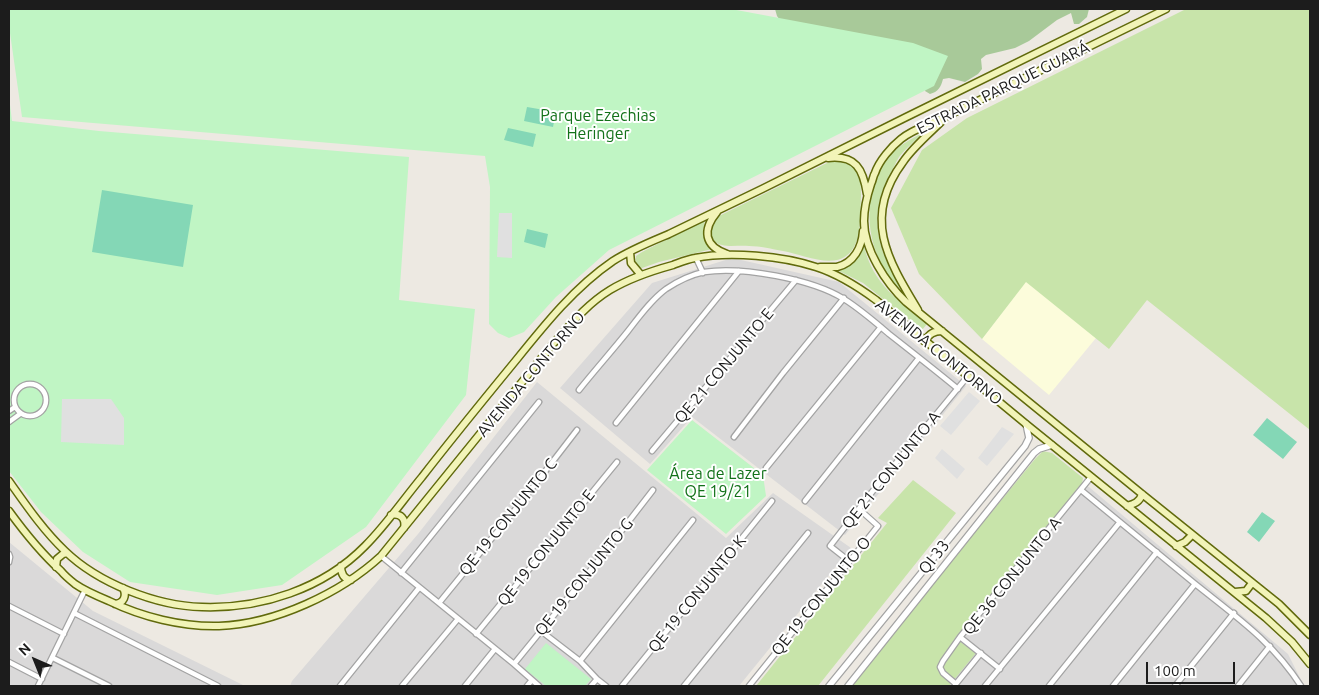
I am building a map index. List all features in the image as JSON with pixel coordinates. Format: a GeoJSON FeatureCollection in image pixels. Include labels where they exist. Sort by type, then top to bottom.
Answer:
{"type":"FeatureCollection","features":[{"type":"Feature","properties":{"kind":"main road","name":"ESTRADA PARQUE GUARÁ"},"geometry":{"type":"LineString","coordinates":[[822,159],[1126,9]]}},
{"type":"Feature","properties":{"kind":"main road","name":"ESTRADA PARQUE GUARÁ"},"geometry":{"type":"LineString","coordinates":[[867,195],[875,172],[881,162],[900,140],[911,132],[1166,9]]}},
{"type":"Feature","properties":{"kind":"main road"},"geometry":{"type":"LineString","coordinates":[[921,314],[898,276],[886,248],[882,232],[881,214],[884,196],[903,161],[945,117]]}},
{"type":"Feature","properties":{"kind":"main road"},"geometry":{"type":"LineString","coordinates":[[822,159],[836,157],[848,159],[855,163],[862,171],[867,195]]}},
{"type":"Feature","properties":{"kind":"main road","name":"AVENIDA CONTORNO"},"geometry":{"type":"LineString","coordinates":[[9,481],[36,518],[67,553],[92,572],[123,588],[161,602],[186,606],[212,607],[265,602],[294,592],[341,566],[365,546],[558,310],[596,274],[614,260],[822,159]]}},
{"type":"Feature","properties":{"kind":"main road","name":"AVENIDA CONTORNO"},"geometry":{"type":"LineString","coordinates":[[867,195],[864,222],[866,236],[871,250],[895,291],[1279,604],[1310,635]]}},
{"type":"Feature","properties":{"kind":"main road"},"geometry":{"type":"LineString","coordinates":[[717,211],[709,222],[708,238],[717,250],[728,255]]}},
{"type":"Feature","properties":{"kind":"main road"},"geometry":{"type":"LineString","coordinates":[[817,267],[838,266],[851,260],[858,251],[862,240],[864,222]]}},
{"type":"Feature","properties":{"kind":"main road"},"geometry":{"type":"LineString","coordinates":[[630,252],[631,263],[641,275]]}},
{"type":"Feature","properties":{"kind":"main road","name":"AVENIDA CONTORNO"},"geometry":{"type":"LineString","coordinates":[[9,511],[37,548],[73,583],[134,612],[172,621],[211,626],[229,625],[270,617],[329,593],[366,570],[381,556],[552,345],[575,320],[610,290],[641,275],[696,258],[728,255],[784,258],[817,267],[840,276],[857,286],[894,314],[924,341],[1266,618],[1287,637],[1310,664]]}},
{"type":"Feature","properties":{"kind":"main road"},"geometry":{"type":"LineString","coordinates":[[924,341],[932,332],[942,330]]}},
{"type":"Feature","properties":{"kind":"main road"},"geometry":{"type":"LineString","coordinates":[[1128,506],[1140,500],[1142,494]]}},
{"type":"Feature","properties":{"kind":"main road"},"geometry":{"type":"LineString","coordinates":[[391,515],[402,517],[404,529]]}},
{"type":"Feature","properties":{"kind":"main road"},"geometry":{"type":"LineString","coordinates":[[1176,546],[1185,542],[1192,535]]}},
{"type":"Feature","properties":{"kind":"main road"},"geometry":{"type":"LineString","coordinates":[[56,567],[57,559],[67,553]]}},
{"type":"Feature","properties":{"kind":"main road"},"geometry":{"type":"LineString","coordinates":[[341,566],[343,576],[351,580]]}},
{"type":"Feature","properties":{"kind":"main road"},"geometry":{"type":"LineString","coordinates":[[1235,592],[1246,591],[1252,583]]}},
{"type":"Feature","properties":{"kind":"main road"},"geometry":{"type":"LineString","coordinates":[[115,604],[120,603],[124,598],[123,588]]}},
{"type":"Feature","properties":{"kind":"street"},"geometry":{"type":"LineString","coordinates":[[696,258],[703,272]]}},
{"type":"Feature","properties":{"kind":"street"},"geometry":{"type":"LineString","coordinates":[[579,390],[654,300],[664,291],[690,276],[703,272],[724,270],[796,280],[844,298],[958,388]]}},
{"type":"Feature","properties":{"kind":"street"},"geometry":{"type":"LineString","coordinates":[[616,423],[739,271]]}},
{"type":"Feature","properties":{"kind":"street","name":"QE 21 CONJUNTO E"},"geometry":{"type":"LineString","coordinates":[[652,452],[796,280]]}},
{"type":"Feature","properties":{"kind":"street"},"geometry":{"type":"LineString","coordinates":[[734,437],[777,380],[844,298]]}},
{"type":"Feature","properties":{"kind":"street"},"geometry":{"type":"LineString","coordinates":[[766,468],[881,327]]}},
{"type":"Feature","properties":{"kind":"street"},"geometry":{"type":"LineString","coordinates":[[805,501],[919,358]]}},
{"type":"Feature","properties":{"kind":"street","name":"QE 21 CONJUNTO A"},"geometry":{"type":"LineString","coordinates":[[849,561],[830,546],[968,376]]}},
{"type":"Feature","properties":{"kind":"street"},"geometry":{"type":"LineString","coordinates":[[30,384],[40,387],[44,391],[47,401],[43,411],[34,416],[29,417],[20,414],[15,406],[14,396],[20,387],[30,384]]}},
{"type":"Feature","properties":{"kind":"street"},"geometry":{"type":"LineString","coordinates":[[401,573],[539,402]]}},
{"type":"Feature","properties":{"kind":"street"},"geometry":{"type":"LineString","coordinates":[[9,411],[15,406]]}},
{"type":"Feature","properties":{"kind":"street"},"geometry":{"type":"LineString","coordinates":[[9,422],[20,414]]}},
{"type":"Feature","properties":{"kind":"street","name":"QI 33"},"geometry":{"type":"LineString","coordinates":[[834,685],[1027,443],[1029,438],[1026,424]]}},
{"type":"Feature","properties":{"kind":"street","name":"QE 19 CONJUNTO C"},"geometry":{"type":"LineString","coordinates":[[439,603],[577,430]]}},
{"type":"Feature","properties":{"kind":"street","name":"QI 33"},"geometry":{"type":"LineString","coordinates":[[848,686],[1037,450],[1052,445]]}},
{"type":"Feature","properties":{"kind":"street","name":"QE 19 CONJUNTO E"},"geometry":{"type":"LineString","coordinates":[[476,634],[617,462]]}},
{"type":"Feature","properties":{"kind":"street"},"geometry":{"type":"LineString","coordinates":[[1001,477],[1010,484]]}},
{"type":"Feature","properties":{"kind":"street","name":"QE 36 CONJUNTO A"},"geometry":{"type":"LineString","coordinates":[[1000,669],[960,637],[1091,477]]}},
{"type":"Feature","properties":{"kind":"street","name":"QE 19 CONJUNTO G"},"geometry":{"type":"LineString","coordinates":[[514,664],[653,490]]}},
{"type":"Feature","properties":{"kind":"street"},"geometry":{"type":"LineString","coordinates":[[1081,490],[1195,584],[1234,613],[1270,646],[1286,664],[1301,686]]}},
{"type":"Feature","properties":{"kind":"street","name":"QE 19 CONJUNTO K"},"geometry":{"type":"LineString","coordinates":[[622,686],[772,501]]}},
{"type":"Feature","properties":{"kind":"street","name":"QE 19 CONJUNTO O"},"geometry":{"type":"LineString","coordinates":[[749,686],[878,526],[859,509]]}},
{"type":"Feature","properties":{"kind":"street"},"geometry":{"type":"LineString","coordinates":[[580,661],[693,520]]}},
{"type":"Feature","properties":{"kind":"street"},"geometry":{"type":"LineString","coordinates":[[986,686],[1120,522]]}},
{"type":"Feature","properties":{"kind":"street"},"geometry":{"type":"LineString","coordinates":[[684,686],[808,533]]}},
{"type":"Feature","properties":{"kind":"street"},"geometry":{"type":"LineString","coordinates":[[1050,686],[1157,552]]}},
{"type":"Feature","properties":{"kind":"street"},"geometry":{"type":"LineString","coordinates":[[9,554],[9,562]]}},
{"type":"Feature","properties":{"kind":"street"},"geometry":{"type":"LineString","coordinates":[[381,556],[539,686]]}},
{"type":"Feature","properties":{"kind":"street"},"geometry":{"type":"LineString","coordinates":[[1113,686],[1195,584]]}},
{"type":"Feature","properties":{"kind":"street"},"geometry":{"type":"LineString","coordinates":[[340,686],[419,588]]}},
{"type":"Feature","properties":{"kind":"street"},"geometry":{"type":"LineString","coordinates":[[38,686],[85,590]]}},
{"type":"Feature","properties":{"kind":"street"},"geometry":{"type":"LineString","coordinates":[[9,606],[64,634]]}},
{"type":"Feature","properties":{"kind":"street"},"geometry":{"type":"LineString","coordinates":[[74,613],[218,686]]}},
{"type":"Feature","properties":{"kind":"street"},"geometry":{"type":"LineString","coordinates":[[1175,686],[1234,613]]}},
{"type":"Feature","properties":{"kind":"street"},"geometry":{"type":"LineString","coordinates":[[402,686],[458,619]]}},
{"type":"Feature","properties":{"kind":"street"},"geometry":{"type":"LineString","coordinates":[[542,631],[580,661],[606,686]]}},
{"type":"Feature","properties":{"kind":"street"},"geometry":{"type":"LineString","coordinates":[[960,637],[940,667],[943,673],[955,685],[981,653]]}},
{"type":"Feature","properties":{"kind":"street"},"geometry":{"type":"LineString","coordinates":[[1238,686],[1270,646]]}},
{"type":"Feature","properties":{"kind":"street"},"geometry":{"type":"LineString","coordinates":[[465,686],[495,649]]}},
{"type":"Feature","properties":{"kind":"street"},"geometry":{"type":"LineString","coordinates":[[52,658],[109,686]]}},
{"type":"Feature","properties":{"kind":"street"},"geometry":{"type":"LineString","coordinates":[[9,662],[42,679]]}},
{"type":"Feature","properties":{"kind":"street"},"geometry":{"type":"LineString","coordinates":[[591,686],[597,679]]}},
{"type":"Feature","properties":{"kind":"street"},"geometry":{"type":"LineString","coordinates":[[527,686],[532,680]]}},
{"type":"Feature","properties":{"kind":"shaded area"},"geometry":{"type":"Polygon","coordinates":[[[499,213],[512,213],[512,258],[497,257],[499,213]]]}},
{"type":"Feature","properties":{"kind":"shaded area"},"geometry":{"type":"Polygon","coordinates":[[[732,258],[839,282],[966,386],[845,535],[692,417],[650,464],[560,388],[652,283],[732,258]]]}},
{"type":"Feature","properties":{"kind":"shaded area"},"geometry":{"type":"Polygon","coordinates":[[[1026,281],[1096,338],[1049,395],[982,339],[1026,281]]]}},
{"type":"Feature","properties":{"kind":"shaded area"},"geometry":{"type":"Polygon","coordinates":[[[537,382],[726,538],[773,493],[851,548],[739,686],[290,686],[292,681],[418,534],[537,382]]]}},
{"type":"Feature","properties":{"kind":"shaded area"},"geometry":{"type":"Polygon","coordinates":[[[969,392],[980,401],[951,435],[940,426],[969,392]]]}},
{"type":"Feature","properties":{"kind":"shaded area"},"geometry":{"type":"Polygon","coordinates":[[[62,399],[111,399],[124,418],[124,445],[61,442],[62,399]]]}},
{"type":"Feature","properties":{"kind":"shaded area"},"geometry":{"type":"Polygon","coordinates":[[[1002,427],[1014,434],[987,466],[978,458],[1002,427]]]}},
{"type":"Feature","properties":{"kind":"shaded area"},"geometry":{"type":"Polygon","coordinates":[[[942,449],[965,469],[957,479],[935,458],[942,449]]]}},
{"type":"Feature","properties":{"kind":"shaded area"},"geometry":{"type":"Polygon","coordinates":[[[1077,477],[1288,654],[1304,686],[942,686],[924,653],[1077,477]]]}},
{"type":"Feature","properties":{"kind":"shaded area"},"geometry":{"type":"Polygon","coordinates":[[[9,542],[93,611],[245,686],[9,686],[9,542]]]}},
{"type":"Feature","properties":{"kind":"green space","name":"Parque Ezechias Heringer"},"geometry":{"type":"Polygon","coordinates":[[[9,9],[731,9],[913,43],[948,56],[934,86],[609,250],[556,297],[524,332],[509,338],[498,333],[489,324],[490,187],[485,156],[22,117],[9,26],[9,9]]]}},
{"type":"Feature","properties":{"kind":"green space"},"geometry":{"type":"Polygon","coordinates":[[[775,9],[1089,9],[1087,17],[1079,24],[1074,24],[1071,13],[1015,48],[986,55],[981,59],[982,69],[978,74],[965,82],[949,78],[943,79],[939,89],[930,94],[925,91],[926,86],[784,26],[777,16],[775,9]]]}},
{"type":"Feature","properties":{"kind":"green space"},"geometry":{"type":"Polygon","coordinates":[[[1186,9],[1310,9],[1310,430],[1147,300],[1109,349],[1026,282],[982,339],[919,274],[891,208],[922,150],[967,118],[1186,9]]]}},
{"type":"Feature","properties":{"kind":"green space"},"geometry":{"type":"Polygon","coordinates":[[[9,97],[12,121],[99,131],[409,157],[399,300],[475,309],[466,395],[366,527],[282,585],[217,595],[130,582],[83,552],[41,512],[9,471],[9,97]]]}},
{"type":"Feature","properties":{"kind":"green space"},"geometry":{"type":"Polygon","coordinates":[[[527,107],[556,112],[553,127],[524,121],[527,107]]]}},
{"type":"Feature","properties":{"kind":"green space"},"geometry":{"type":"Polygon","coordinates":[[[508,128],[536,134],[533,147],[504,140],[508,128]]]}},
{"type":"Feature","properties":{"kind":"green space"},"geometry":{"type":"Polygon","coordinates":[[[924,132],[899,157],[885,185],[878,207],[878,230],[883,252],[890,268],[906,294],[895,284],[879,259],[871,231],[870,201],[877,174],[888,157],[902,145],[924,132]]]}},
{"type":"Feature","properties":{"kind":"green space"},"geometry":{"type":"Polygon","coordinates":[[[836,160],[849,162],[854,166],[859,173],[860,182],[860,228],[855,244],[846,256],[832,261],[815,259],[762,247],[722,245],[715,242],[711,236],[714,220],[719,216],[836,160]]]}},
{"type":"Feature","properties":{"kind":"green space"},"geometry":{"type":"Polygon","coordinates":[[[102,190],[193,205],[183,267],[92,252],[102,190]]]}},
{"type":"Feature","properties":{"kind":"green space"},"geometry":{"type":"Polygon","coordinates":[[[705,220],[704,235],[712,249],[642,268],[637,267],[635,263],[636,256],[705,220]]]}},
{"type":"Feature","properties":{"kind":"green space"},"geometry":{"type":"Polygon","coordinates":[[[527,229],[548,234],[545,248],[524,242],[527,229]]]}},
{"type":"Feature","properties":{"kind":"green space"},"geometry":{"type":"Polygon","coordinates":[[[864,246],[868,260],[888,291],[927,324],[922,330],[863,283],[835,269],[856,257],[864,246]]]}},
{"type":"Feature","properties":{"kind":"green space"},"geometry":{"type":"Polygon","coordinates":[[[1267,418],[1297,442],[1283,459],[1253,435],[1267,418]]]}},
{"type":"Feature","properties":{"kind":"green space","name":"Área de Lazer QE 19/21"},"geometry":{"type":"Polygon","coordinates":[[[692,420],[763,475],[766,496],[726,534],[647,470],[692,420]]]}},
{"type":"Feature","properties":{"kind":"green space"},"geometry":{"type":"Polygon","coordinates":[[[1043,451],[1052,453],[1083,478],[1082,484],[955,638],[976,653],[949,686],[849,686],[1035,459],[1043,451]]]}},
{"type":"Feature","properties":{"kind":"green space"},"geometry":{"type":"Polygon","coordinates":[[[913,480],[956,513],[818,686],[756,686],[887,523],[878,518],[913,480]]]}},
{"type":"Feature","properties":{"kind":"green space"},"geometry":{"type":"Polygon","coordinates":[[[1262,512],[1275,521],[1259,542],[1247,532],[1262,512]]]}},
{"type":"Feature","properties":{"kind":"green space"},"geometry":{"type":"Polygon","coordinates":[[[546,643],[591,679],[585,686],[546,686],[525,669],[546,643]]]}}]}
